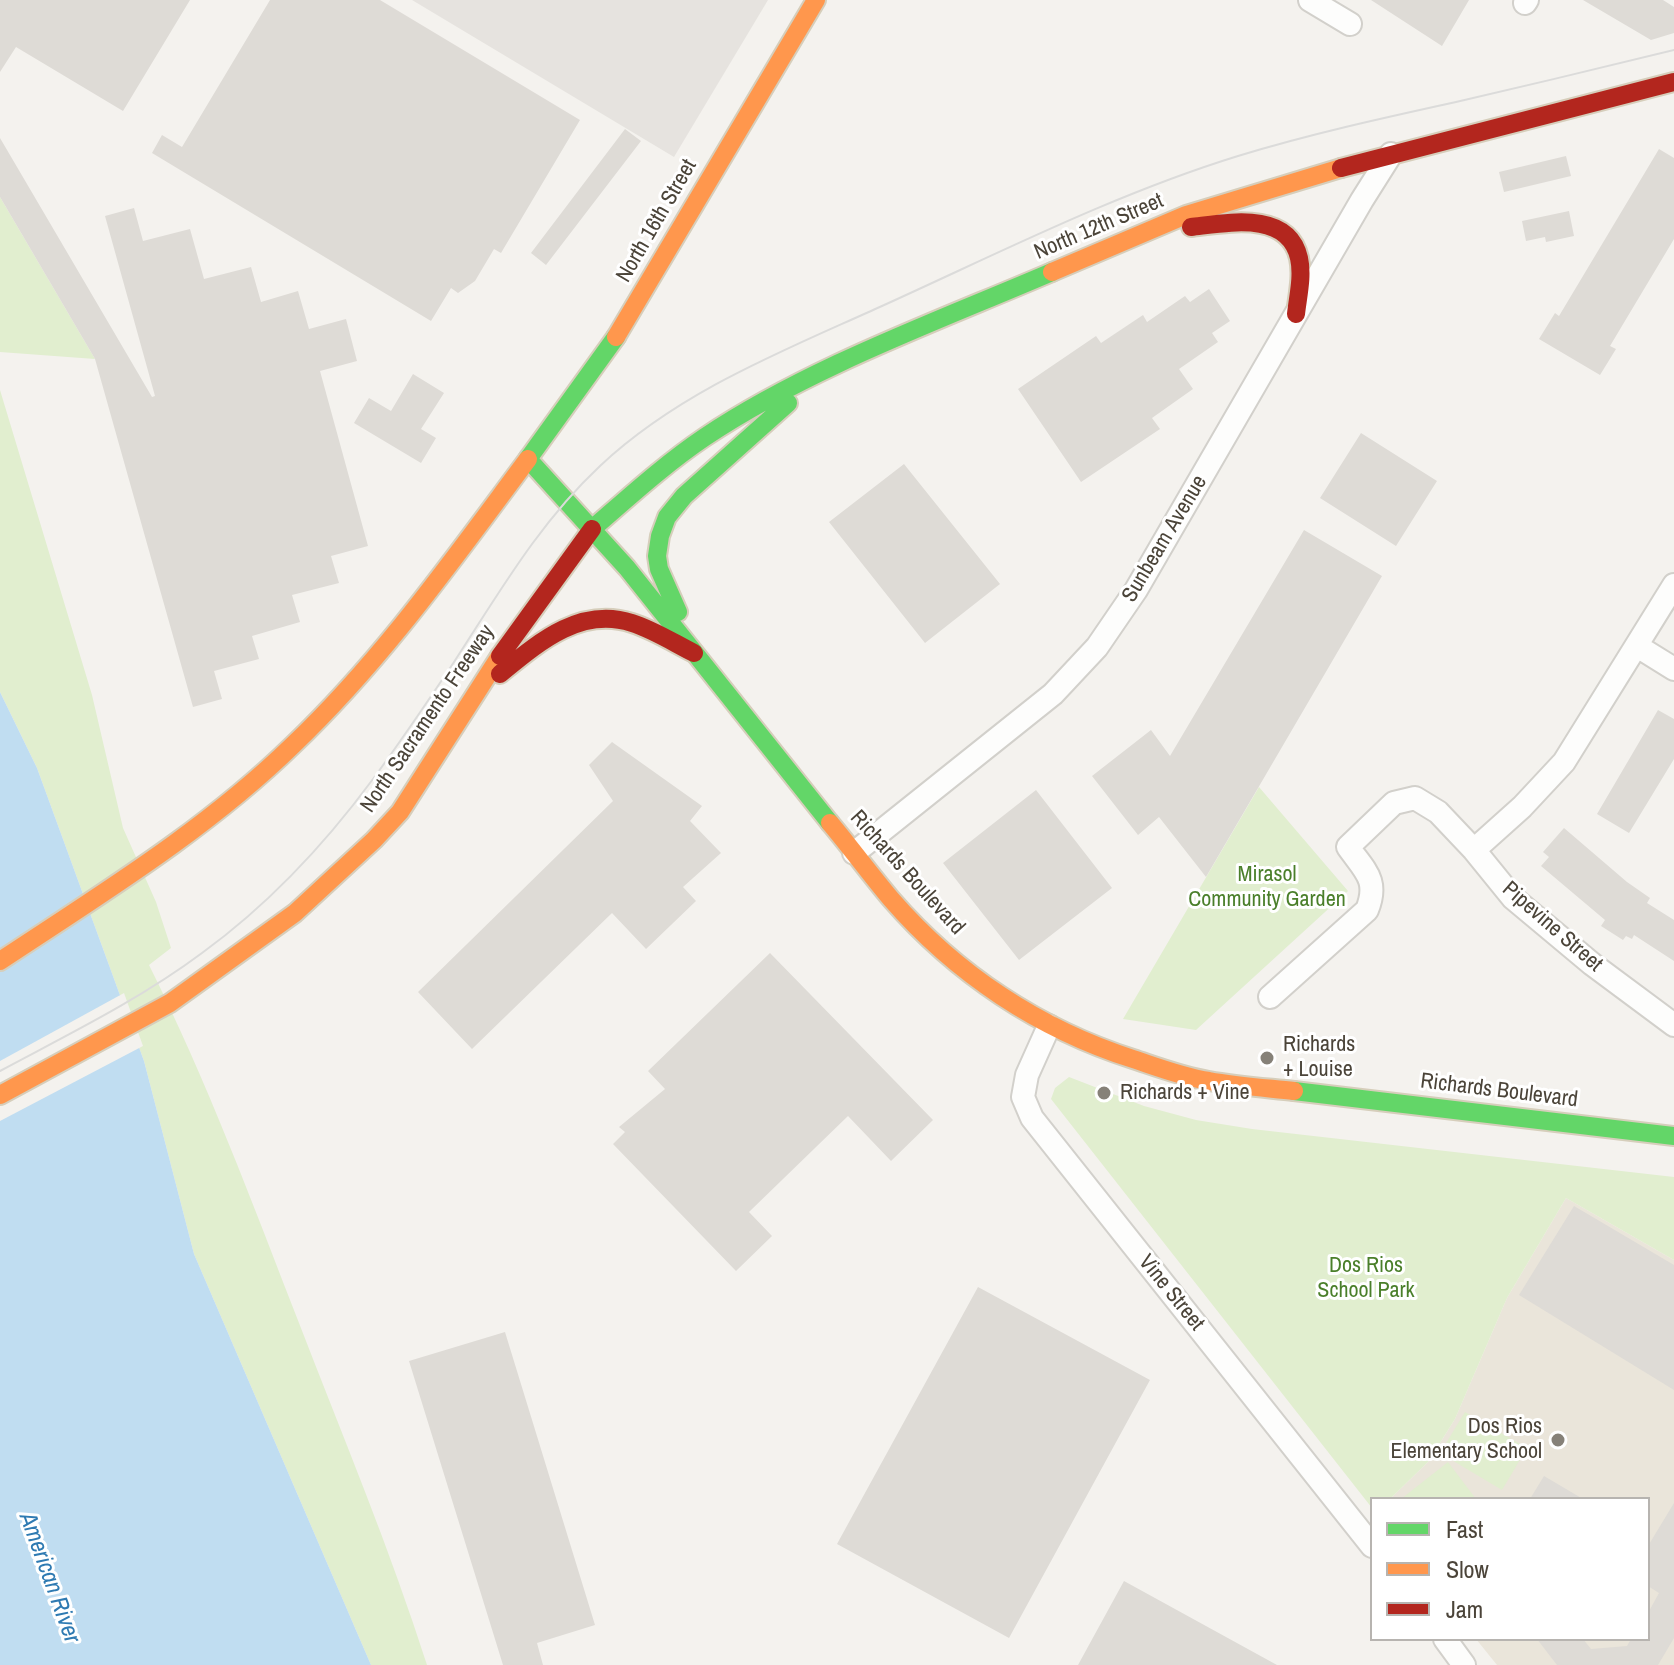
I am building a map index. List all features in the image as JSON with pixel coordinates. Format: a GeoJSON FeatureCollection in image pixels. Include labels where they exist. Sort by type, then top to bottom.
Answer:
{"type":"FeatureCollection","features":[{"type":"Feature","properties":{"kind":"main road","name":"North 16th Street"},"geometry":{"type":"LineString","coordinates":[[528,459],[616,337],[816,0]]}},
{"type":"Feature","properties":{"kind":"main road","name":"North 12th Street"},"geometry":{"type":"LineString","coordinates":[[592,529],[655,474],[742,414],[818,376],[1151,230],[1234,199],[1391,154],[1674,82]]}},
{"type":"Feature","properties":{"kind":"main road"},"geometry":{"type":"LineString","coordinates":[[1151,230],[1239,222],[1276,227],[1291,239],[1300,260],[1296,314]]}},
{"type":"Feature","properties":{"kind":"main road"},"geometry":{"type":"LineString","coordinates":[[694,653],[659,569],[658,546],[667,517],[684,496],[818,376]]}},
{"type":"Feature","properties":{"kind":"main road","name":"Richards Boulevard"},"geometry":{"type":"LineString","coordinates":[[528,459],[627,568],[892,900],[936,945],[1000,997],[1049,1026],[1147,1066],[1207,1081],[1674,1135]]}},
{"type":"Feature","properties":{"kind":"main road"},"geometry":{"type":"LineString","coordinates":[[0,961],[164,853],[282,755],[358,679],[407,621],[528,459]]}},
{"type":"Feature","properties":{"kind":"main road","name":"North Sacramento Freeway"},"geometry":{"type":"LineString","coordinates":[[0,1095],[170,1003],[295,913],[374,840],[400,812],[518,628],[592,529]]}},
{"type":"Feature","properties":{"kind":"main road"},"geometry":{"type":"LineString","coordinates":[[476,693],[552,633],[577,621],[596,618],[623,620],[694,653]]}},
{"type":"Feature","properties":{"kind":"street"},"geometry":{"type":"LineString","coordinates":[[1310,0],[1350,24]]}},
{"type":"Feature","properties":{"kind":"street","name":"Sunbeam Avenue"},"geometry":{"type":"LineString","coordinates":[[854,853],[1053,694],[1097,647],[1136,590],[1391,154]]}},
{"type":"Feature","properties":{"kind":"street"},"geometry":{"type":"LineString","coordinates":[[1474,850],[1522,807],[1564,762],[1674,585]]}},
{"type":"Feature","properties":{"kind":"street"},"geometry":{"type":"LineString","coordinates":[[1637,646],[1674,669]]}},
{"type":"Feature","properties":{"kind":"street","name":"Pipevine Street"},"geometry":{"type":"LineString","coordinates":[[1270,997],[1367,910],[1373,882],[1348,847],[1394,803],[1415,798],[1438,812],[1513,898],[1592,964],[1674,1025]]}},
{"type":"Feature","properties":{"kind":"street","name":"Vine Street"},"geometry":{"type":"LineString","coordinates":[[1049,1026],[1027,1075],[1023,1097],[1032,1118],[1370,1543]]}},
{"type":"Feature","properties":{"kind":"street"},"geometry":{"type":"LineString","coordinates":[[1446,1641],[1464,1665]]}},
{"type":"Feature","properties":{"kind":"shaded area"},"geometry":{"type":"Polygon","coordinates":[[[412,0],[768,0],[674,157],[412,0]]]}},
{"type":"Feature","properties":{"kind":"shaded area","name":"Dos Rios Elementary School"},"geometry":{"type":"Polygon","coordinates":[[[1566,1198],[1674,1260],[1674,1665],[1497,1665],[1478,1641],[1650,1641],[1650,1497],[1392,1497],[1428,1462],[1455,1419],[1507,1298],[1566,1198]]]}},
{"type":"Feature","properties":{"kind":"green space"},"geometry":{"type":"Polygon","coordinates":[[[0,197],[95,359],[0,352],[0,197]]]}},
{"type":"Feature","properties":{"kind":"green space"},"geometry":{"type":"Polygon","coordinates":[[[0,390],[92,695],[123,828],[156,902],[171,948],[149,965],[210,1097],[246,1187],[382,1536],[427,1665],[371,1665],[194,1254],[144,1061],[37,768],[0,692],[0,390]]]}},
{"type":"Feature","properties":{"kind":"green space","name":"Mirasol Community Garden"},"geometry":{"type":"Polygon","coordinates":[[[1259,787],[1348,891],[1196,1030],[1123,1019],[1259,787]]]}},
{"type":"Feature","properties":{"kind":"green space","name":"Dos Rios School Park"},"geometry":{"type":"Polygon","coordinates":[[[1069,1077],[1144,1106],[1196,1120],[1674,1177],[1674,1260],[1566,1198],[1507,1298],[1455,1419],[1428,1462],[1392,1497],[1370,1497],[1370,1505],[1051,1099],[1055,1088],[1069,1077]]]}},
{"type":"Feature","properties":{"kind":"green space"},"geometry":{"type":"Polygon","coordinates":[[[1465,1412],[1527,1448],[1502,1490],[1440,1453],[1465,1412]]]}},
{"type":"Feature","properties":{"kind":"green space"},"geometry":{"type":"Polygon","coordinates":[[[1448,1462],[1474,1497],[1404,1497],[1448,1462]]]}},
{"type":"Feature","properties":{"kind":"water","name":"American River"},"geometry":{"type":"Polygon","coordinates":[[[0,692],[37,768],[144,1061],[194,1254],[371,1665],[0,1665],[0,692]]]}},
{"type":"Feature","properties":{"kind":"pier"},"geometry":{"type":"Polygon","coordinates":[[[124,993],[143,1046],[0,1121],[0,1061],[124,993]]]}},
{"type":"Feature","properties":{"kind":"building"},"geometry":{"type":"Polygon","coordinates":[[[0,0],[190,0],[123,111],[16,47],[0,72],[0,0]]]}},
{"type":"Feature","properties":{"kind":"building"},"geometry":{"type":"Polygon","coordinates":[[[270,0],[380,0],[580,120],[501,253],[494,249],[475,281],[458,293],[451,288],[431,321],[152,153],[162,135],[182,147],[270,0]]]}},
{"type":"Feature","properties":{"kind":"building"},"geometry":{"type":"Polygon","coordinates":[[[1371,0],[1469,0],[1442,46],[1371,0]]]}},
{"type":"Feature","properties":{"kind":"building"},"geometry":{"type":"Polygon","coordinates":[[[1583,0],[1663,0],[1674,7],[1674,33],[1651,40],[1583,0]]]}},
{"type":"Feature","properties":{"kind":"building"},"geometry":{"type":"Polygon","coordinates":[[[625,129],[641,141],[546,265],[531,253],[625,129]]]}},
{"type":"Feature","properties":{"kind":"building"},"geometry":{"type":"Polygon","coordinates":[[[0,138],[152,397],[155,396],[105,216],[134,208],[143,241],[190,229],[204,279],[251,267],[261,302],[298,291],[309,329],[346,319],[357,361],[320,371],[368,546],[331,556],[339,583],[292,595],[300,622],[252,636],[259,659],[214,671],[222,699],[193,707],[95,359],[0,197],[0,138]]]}},
{"type":"Feature","properties":{"kind":"building"},"geometry":{"type":"Polygon","coordinates":[[[1659,149],[1674,158],[1674,239],[1610,346],[1616,349],[1600,375],[1539,339],[1555,313],[1559,316],[1659,149]]]}},
{"type":"Feature","properties":{"kind":"building"},"geometry":{"type":"Polygon","coordinates":[[[1566,156],[1571,176],[1504,192],[1499,172],[1566,156]]]}},
{"type":"Feature","properties":{"kind":"building"},"geometry":{"type":"Polygon","coordinates":[[[1569,211],[1574,236],[1546,242],[1545,237],[1526,241],[1522,221],[1569,211]]]}},
{"type":"Feature","properties":{"kind":"building"},"geometry":{"type":"Polygon","coordinates":[[[1209,289],[1230,321],[1212,333],[1218,342],[1179,369],[1193,389],[1152,418],[1160,429],[1081,482],[1018,389],[1096,336],[1101,343],[1143,315],[1147,322],[1185,296],[1190,302],[1209,289]]]}},
{"type":"Feature","properties":{"kind":"building"},"geometry":{"type":"Polygon","coordinates":[[[413,374],[444,393],[421,429],[436,438],[421,463],[354,423],[369,398],[391,411],[413,374]]]}},
{"type":"Feature","properties":{"kind":"building"},"geometry":{"type":"Polygon","coordinates":[[[1361,433],[1437,481],[1396,546],[1320,498],[1361,433]]]}},
{"type":"Feature","properties":{"kind":"building"},"geometry":{"type":"Polygon","coordinates":[[[904,464],[1000,584],[925,643],[829,522],[904,464]]]}},
{"type":"Feature","properties":{"kind":"building"},"geometry":{"type":"Polygon","coordinates":[[[1304,530],[1382,576],[1206,877],[1159,817],[1138,835],[1092,776],[1151,730],[1170,756],[1304,530]]]}},
{"type":"Feature","properties":{"kind":"building"},"geometry":{"type":"Polygon","coordinates":[[[1658,710],[1674,719],[1674,759],[1629,833],[1597,814],[1658,710]]]}},
{"type":"Feature","properties":{"kind":"building"},"geometry":{"type":"Polygon","coordinates":[[[612,742],[702,806],[690,821],[721,853],[683,887],[696,901],[646,949],[612,913],[472,1049],[418,992],[613,801],[589,765],[612,742]]]}},
{"type":"Feature","properties":{"kind":"building"},"geometry":{"type":"Polygon","coordinates":[[[1036,790],[1112,888],[1019,960],[943,863],[1036,790]]]}},
{"type":"Feature","properties":{"kind":"building"},"geometry":{"type":"Polygon","coordinates":[[[1564,828],[1650,898],[1647,903],[1674,920],[1674,961],[1634,935],[1632,939],[1626,936],[1623,940],[1601,926],[1605,920],[1541,866],[1549,857],[1543,852],[1564,828]]]}},
{"type":"Feature","properties":{"kind":"building"},"geometry":{"type":"Polygon","coordinates":[[[770,953],[933,1120],[891,1161],[848,1116],[749,1212],[772,1236],[736,1271],[613,1144],[625,1132],[619,1127],[665,1089],[648,1071],[770,953]]]}},
{"type":"Feature","properties":{"kind":"building"},"geometry":{"type":"Polygon","coordinates":[[[1574,1206],[1674,1265],[1674,1390],[1519,1295],[1574,1206]]]}},
{"type":"Feature","properties":{"kind":"building"},"geometry":{"type":"Polygon","coordinates":[[[978,1287],[1150,1380],[1009,1638],[837,1544],[978,1287]]]}},
{"type":"Feature","properties":{"kind":"building"},"geometry":{"type":"Polygon","coordinates":[[[505,1332],[595,1625],[537,1643],[543,1665],[503,1665],[409,1361],[505,1332]]]}},
{"type":"Feature","properties":{"kind":"building"},"geometry":{"type":"Polygon","coordinates":[[[1544,1476],[1580,1497],[1531,1497],[1544,1476]]]}},
{"type":"Feature","properties":{"kind":"building"},"geometry":{"type":"Polygon","coordinates":[[[1674,1503],[1674,1638],[1658,1665],[1557,1665],[1539,1641],[1585,1641],[1591,1649],[1627,1646],[1630,1641],[1650,1641],[1650,1609],[1659,1593],[1650,1587],[1650,1543],[1674,1503]]]}},
{"type":"Feature","properties":{"kind":"building"},"geometry":{"type":"Polygon","coordinates":[[[1124,1581],[1277,1665],[1078,1665],[1124,1581]]]}},
{"type":"Feature","properties":{"kind":"tram line"},"geometry":{"type":"LineString","coordinates":[[0,1071],[154,986],[226,934],[272,894],[315,850],[373,779],[521,560],[558,511],[600,466],[631,439],[698,394],[770,357],[1014,245],[1192,171],[1319,133],[1674,50]]}},
{"type":"Feature","properties":{"kind":"traffic: fast"},"geometry":{"type":"LineString","coordinates":[[592,529],[676,458],[745,412],[830,367],[1052,272]]}},
{"type":"Feature","properties":{"kind":"traffic: fast"},"geometry":{"type":"LineString","coordinates":[[616,337],[528,459],[627,568],[830,823]]}},
{"type":"Feature","properties":{"kind":"traffic: fast"},"geometry":{"type":"LineString","coordinates":[[678,612],[659,569],[657,556],[667,517],[684,496],[788,403]]}},
{"type":"Feature","properties":{"kind":"traffic: fast"},"geometry":{"type":"LineString","coordinates":[[1294,1091],[1674,1136]]}},
{"type":"Feature","properties":{"kind":"traffic: slow"},"geometry":{"type":"LineString","coordinates":[[616,337],[816,0]]}},
{"type":"Feature","properties":{"kind":"traffic: slow"},"geometry":{"type":"LineString","coordinates":[[1052,272],[1186,215],[1341,168]]}},
{"type":"Feature","properties":{"kind":"traffic: slow"},"geometry":{"type":"LineString","coordinates":[[0,961],[189,833],[293,745],[387,643],[528,459]]}},
{"type":"Feature","properties":{"kind":"traffic: slow"},"geometry":{"type":"LineString","coordinates":[[0,1095],[170,1003],[295,913],[400,812],[500,656]]}},
{"type":"Feature","properties":{"kind":"traffic: slow"},"geometry":{"type":"LineString","coordinates":[[830,823],[916,926],[971,975],[1032,1015],[1098,1047],[1180,1074],[1220,1083],[1294,1091]]}},
{"type":"Feature","properties":{"kind":"traffic: jam"},"geometry":{"type":"LineString","coordinates":[[1341,168],[1674,82]]}},
{"type":"Feature","properties":{"kind":"traffic: jam"},"geometry":{"type":"LineString","coordinates":[[1191,227],[1238,222],[1269,226],[1283,232],[1293,243],[1299,258],[1296,314]]}},
{"type":"Feature","properties":{"kind":"traffic: jam"},"geometry":{"type":"LineString","coordinates":[[500,656],[592,529]]}},
{"type":"Feature","properties":{"kind":"traffic: jam"},"geometry":{"type":"LineString","coordinates":[[500,674],[561,630],[595,619],[632,623],[694,653]]}},
{"type":"Feature","properties":{"kind":"place","name":"Richards + Louise"},"geometry":{"type":"Point","coordinates":[1267,1058]}},
{"type":"Feature","properties":{"kind":"place","name":"Richards + Vine"},"geometry":{"type":"Point","coordinates":[1104,1093]}},
{"type":"Feature","properties":{"kind":"place","name":"Dos Rios Elementary School"},"geometry":{"type":"Point","coordinates":[1558,1440]}}]}
